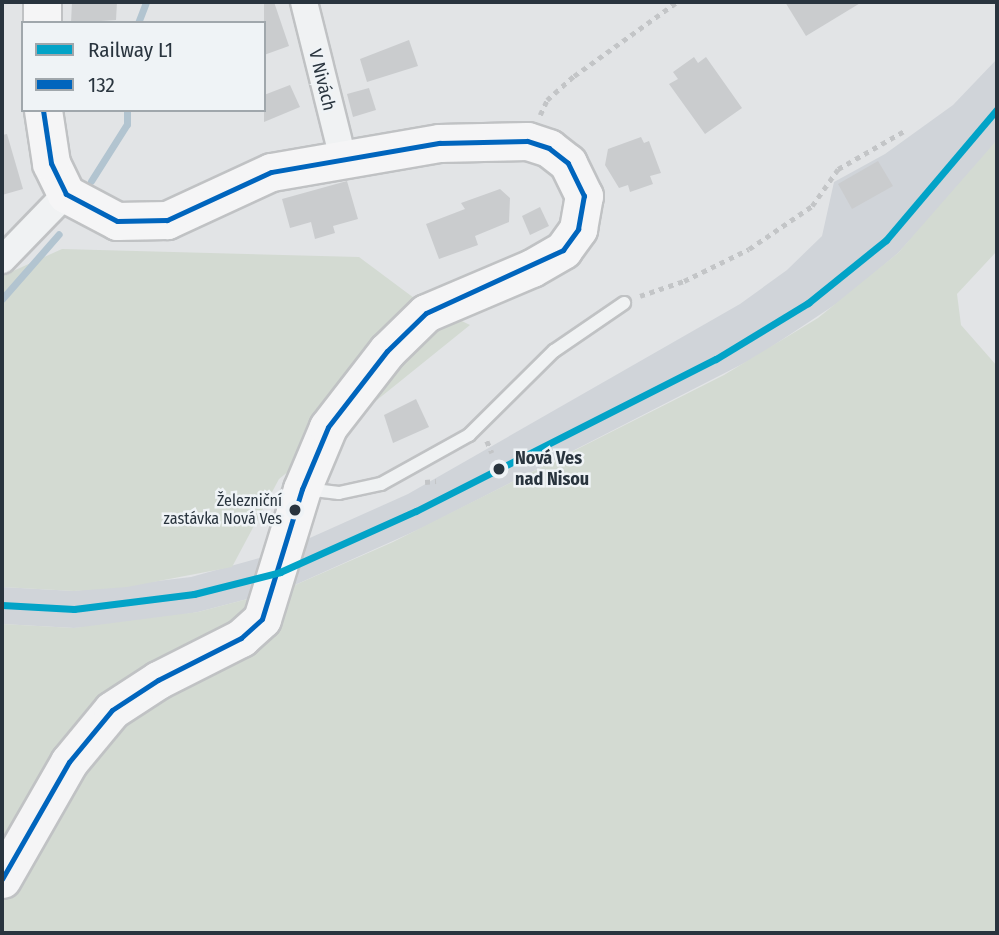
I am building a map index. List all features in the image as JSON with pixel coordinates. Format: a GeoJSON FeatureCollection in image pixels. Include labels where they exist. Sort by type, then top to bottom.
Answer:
{"type":"FeatureCollection","features":[{"type":"Feature","properties":{"kind":"street"},"geometry":{"type":"LineString","coordinates":[[42,2],[42,21]]}},
{"type":"Feature","properties":{"kind":"street","name":"V Nivách"},"geometry":{"type":"LineString","coordinates":[[304,2],[343,158]]}},
{"type":"Feature","properties":{"kind":"street"},"geometry":{"type":"LineString","coordinates":[[2,879],[69,762],[112,710],[158,680],[241,638],[268,609],[302,489],[328,427],[387,351],[426,313],[532,268],[563,250],[578,229],[584,197],[577,178],[549,148],[527,141],[439,143],[271,172],[167,220],[117,221],[66,194],[51,163],[43,112]]}},
{"type":"Feature","properties":{"kind":"street"},"geometry":{"type":"LineString","coordinates":[[2,260],[66,194]]}},
{"type":"Feature","properties":{"kind":"lane"},"geometry":{"type":"LineString","coordinates":[[302,489],[359,491],[469,435],[554,351],[624,303]]}},
{"type":"Feature","properties":{"kind":"path"},"geometry":{"type":"LineString","coordinates":[[527,141],[547,100],[677,2]]}},
{"type":"Feature","properties":{"kind":"path"},"geometry":{"type":"LineString","coordinates":[[624,303],[749,249],[812,206],[838,169],[904,131]]}},
{"type":"Feature","properties":{"kind":"shaded area"},"geometry":{"type":"Polygon","coordinates":[[[997,59],[997,140],[966,179],[898,253],[845,298],[756,357],[424,527],[286,589],[198,612],[131,624],[74,628],[2,624],[2,587],[74,591],[191,577],[274,554],[408,494],[740,304],[787,270],[822,236],[834,182],[885,154],[953,105],[997,59]]]}},
{"type":"Feature","properties":{"kind":"shaded area"},"geometry":{"type":"Polygon","coordinates":[[[997,140],[997,251],[957,294],[961,325],[997,366],[997,933],[2,933],[2,624],[74,628],[198,612],[286,589],[393,542],[724,375],[818,318],[898,253],[997,140]]]}},
{"type":"Feature","properties":{"kind":"shaded area"},"geometry":{"type":"Polygon","coordinates":[[[62,249],[359,257],[414,298],[470,325],[279,479],[232,567],[127,587],[74,591],[2,587],[2,276],[62,249]]]}},
{"type":"Feature","properties":{"kind":"building"},"geometry":{"type":"Polygon","coordinates":[[[72,2],[117,2],[116,20],[71,21],[72,2]]]}},
{"type":"Feature","properties":{"kind":"building"},"geometry":{"type":"Polygon","coordinates":[[[264,2],[274,2],[289,46],[266,54],[264,2]]]}},
{"type":"Feature","properties":{"kind":"building"},"geometry":{"type":"Polygon","coordinates":[[[785,2],[862,2],[806,36],[785,2]]]}},
{"type":"Feature","properties":{"kind":"building"},"geometry":{"type":"Polygon","coordinates":[[[409,40],[418,66],[367,82],[360,59],[409,40]]]}},
{"type":"Feature","properties":{"kind":"building"},"geometry":{"type":"Polygon","coordinates":[[[694,57],[698,63],[706,57],[742,108],[705,134],[669,84],[678,79],[673,72],[694,57]]]}},
{"type":"Feature","properties":{"kind":"building"},"geometry":{"type":"Polygon","coordinates":[[[290,85],[300,107],[264,122],[266,94],[290,85]]]}},
{"type":"Feature","properties":{"kind":"building"},"geometry":{"type":"Polygon","coordinates":[[[369,88],[376,110],[353,117],[347,94],[369,88]]]}},
{"type":"Feature","properties":{"kind":"building"},"geometry":{"type":"Polygon","coordinates":[[[7,134],[23,189],[2,195],[2,135],[7,134]]]}},
{"type":"Feature","properties":{"kind":"building"},"geometry":{"type":"Polygon","coordinates":[[[641,137],[644,143],[649,141],[661,173],[650,176],[653,184],[630,192],[628,185],[619,188],[605,165],[608,149],[641,137]]]}},
{"type":"Feature","properties":{"kind":"building"},"geometry":{"type":"Polygon","coordinates":[[[878,161],[893,186],[852,209],[838,184],[878,161]]]}},
{"type":"Feature","properties":{"kind":"building"},"geometry":{"type":"Polygon","coordinates":[[[347,181],[358,219],[333,226],[335,233],[315,239],[311,222],[290,228],[282,199],[347,181]]]}},
{"type":"Feature","properties":{"kind":"building"},"geometry":{"type":"Polygon","coordinates":[[[500,189],[510,198],[509,222],[475,236],[478,245],[439,259],[426,224],[465,209],[461,203],[500,189]]]}},
{"type":"Feature","properties":{"kind":"building"},"geometry":{"type":"Polygon","coordinates":[[[540,207],[549,226],[530,235],[522,216],[540,207]]]}},
{"type":"Feature","properties":{"kind":"building"},"geometry":{"type":"Polygon","coordinates":[[[416,399],[429,427],[393,443],[384,415],[416,399]]]}},
{"type":"Feature","properties":{"kind":"waterway"},"geometry":{"type":"LineString","coordinates":[[139,21],[146,2]]}},
{"type":"Feature","properties":{"kind":"waterway"},"geometry":{"type":"LineString","coordinates":[[91,181],[127,124],[127,112]]}},
{"type":"Feature","properties":{"kind":"waterway"},"geometry":{"type":"LineString","coordinates":[[2,299],[59,234]]}},
{"type":"Feature","properties":{"kind":"rail line","name":"L1"},"geometry":{"type":"LineString","coordinates":[[2,605],[74,609],[194,594],[280,572],[416,511],[716,359],[808,303],[886,240],[997,109]]}},
{"type":"Feature","properties":{"kind":"transit line","name":"132"},"geometry":{"type":"LineString","coordinates":[[2,879],[69,762],[112,710],[158,680],[241,638],[262,619],[302,489],[328,427],[387,351],[426,313],[563,250],[578,229],[584,196],[568,163],[549,148],[527,141],[439,143],[271,172],[167,220],[117,221],[66,194],[51,163],[43,112]]}},
{"type":"Feature","properties":{"kind":"place","name":"Nová Ves nad Nisou"},"geometry":{"type":"Point","coordinates":[499,469]}},
{"type":"Feature","properties":{"kind":"place","name":"Železniční zastávka Nová Ves"},"geometry":{"type":"Point","coordinates":[295,510]}}]}
